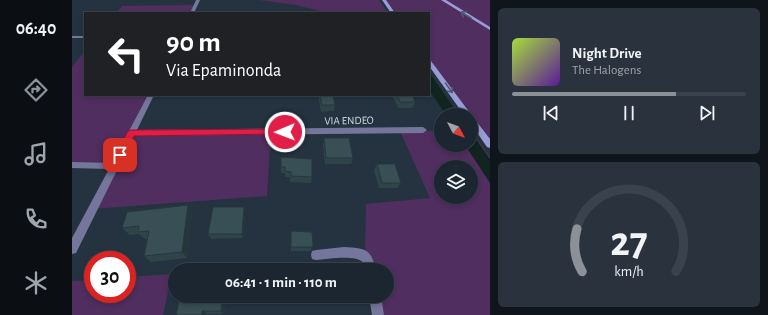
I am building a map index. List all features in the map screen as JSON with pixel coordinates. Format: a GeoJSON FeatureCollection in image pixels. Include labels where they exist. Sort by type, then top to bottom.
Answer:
{"type":"FeatureCollection","features":[{"type":"Feature","properties":{"kind":"street"},"geometry":{"type":"LineString","coordinates":[[192,12],[198,0]]}},
{"type":"Feature","properties":{"kind":"street"},"geometry":{"type":"LineString","coordinates":[[384,0],[392,12]]}},
{"type":"Feature","properties":{"kind":"street"},"geometry":{"type":"LineString","coordinates":[[443,0],[490,29]]}},
{"type":"Feature","properties":{"kind":"street"},"geometry":{"type":"LineString","coordinates":[[72,37],[84,37]]}},
{"type":"Feature","properties":{"kind":"street"},"geometry":{"type":"LineString","coordinates":[[430,63],[463,108]]}},
{"type":"Feature","properties":{"kind":"street"},"geometry":{"type":"LineString","coordinates":[[72,249],[150,96]]}},
{"type":"Feature","properties":{"kind":"street"},"geometry":{"type":"LineString","coordinates":[[478,129],[490,145]]}},
{"type":"Feature","properties":{"kind":"street","name":"VIA ENDEO"},"geometry":{"type":"LineString","coordinates":[[131,133],[423,130]]}},
{"type":"Feature","properties":{"kind":"street"},"geometry":{"type":"LineString","coordinates":[[72,165],[114,166]]}},
{"type":"Feature","properties":{"kind":"street"},"geometry":{"type":"LineString","coordinates":[[316,255],[358,253],[365,256],[370,263]]}},
{"type":"Feature","properties":{"kind":"street"},"geometry":{"type":"LineString","coordinates":[[376,303],[378,315]]}},
{"type":"Feature","properties":{"kind":"shaded area"},"geometry":{"type":"Polygon","coordinates":[[[259,0],[379,0],[387,12],[324,12],[296,5],[259,0]]]}},
{"type":"Feature","properties":{"kind":"shaded area"},"geometry":{"type":"Polygon","coordinates":[[[384,0],[490,0],[490,144],[478,128],[478,108],[465,108],[430,63],[430,12],[392,12],[384,0]]]}},
{"type":"Feature","properties":{"kind":"shaded area"},"geometry":{"type":"Polygon","coordinates":[[[195,5],[192,12],[117,12],[122,6],[195,5]]]}},
{"type":"Feature","properties":{"kind":"shaded area"},"geometry":{"type":"Polygon","coordinates":[[[84,52],[84,96],[150,96],[131,132],[271,132],[267,196],[92,209],[114,166],[72,165],[72,67],[84,52]]]}},
{"type":"Feature","properties":{"kind":"shaded area"},"geometry":{"type":"Polygon","coordinates":[[[430,73],[454,108],[441,108],[430,91],[430,73]]]}},
{"type":"Feature","properties":{"kind":"shaded area"},"geometry":{"type":"Polygon","coordinates":[[[400,131],[434,131],[434,152],[478,152],[478,140],[490,157],[490,315],[376,315],[374,303],[394,303],[394,263],[366,263],[365,256],[366,204],[430,198],[400,131]]]}},
{"type":"Feature","properties":{"kind":"shaded area"},"geometry":{"type":"Polygon","coordinates":[[[478,142],[490,159],[490,183],[478,165],[478,160],[475,160],[470,152],[478,152],[478,142]]]}},
{"type":"Feature","properties":{"kind":"shaded area"},"geometry":{"type":"Polygon","coordinates":[[[168,274],[168,292],[163,315],[72,315],[72,281],[84,280],[84,303],[136,303],[136,276],[168,274]]]}},
{"type":"Feature","properties":{"kind":"building"},"geometry":{"type":"Polygon","coordinates":[[[320,96],[333,96],[335,105],[322,105],[320,96]]]}},
{"type":"Feature","properties":{"kind":"building"},"geometry":{"type":"Polygon","coordinates":[[[397,96],[412,96],[415,102],[400,102],[397,96]]]}},
{"type":"Feature","properties":{"kind":"building"},"geometry":{"type":"Polygon","coordinates":[[[324,138],[349,138],[353,158],[326,158],[324,138]]]}},
{"type":"Feature","properties":{"kind":"building"},"geometry":{"type":"Polygon","coordinates":[[[281,157],[312,159],[312,177],[291,176],[291,172],[285,171],[285,167],[281,167],[281,157]]]}},
{"type":"Feature","properties":{"kind":"building"},"geometry":{"type":"Polygon","coordinates":[[[377,164],[395,164],[401,183],[382,183],[377,164]]]}},
{"type":"Feature","properties":{"kind":"building"},"geometry":{"type":"Polygon","coordinates":[[[188,205],[182,252],[144,256],[149,231],[138,232],[139,226],[122,228],[127,212],[188,205]]]}},
{"type":"Feature","properties":{"kind":"building"},"geometry":{"type":"Polygon","coordinates":[[[213,207],[244,207],[242,234],[208,234],[213,207]]]}},
{"type":"Feature","properties":{"kind":"building"},"geometry":{"type":"Polygon","coordinates":[[[291,231],[312,232],[312,247],[291,247],[291,231]]]}},
{"type":"Feature","properties":{"kind":"building"},"geometry":{"type":"Polygon","coordinates":[[[179,303],[222,303],[221,311],[202,311],[202,315],[176,315],[179,303]]]}},
{"type":"Feature","properties":{"kind":"route"},"geometry":{"type":"LineString","coordinates":[[120,155],[131,133],[285,132]]}}]}
